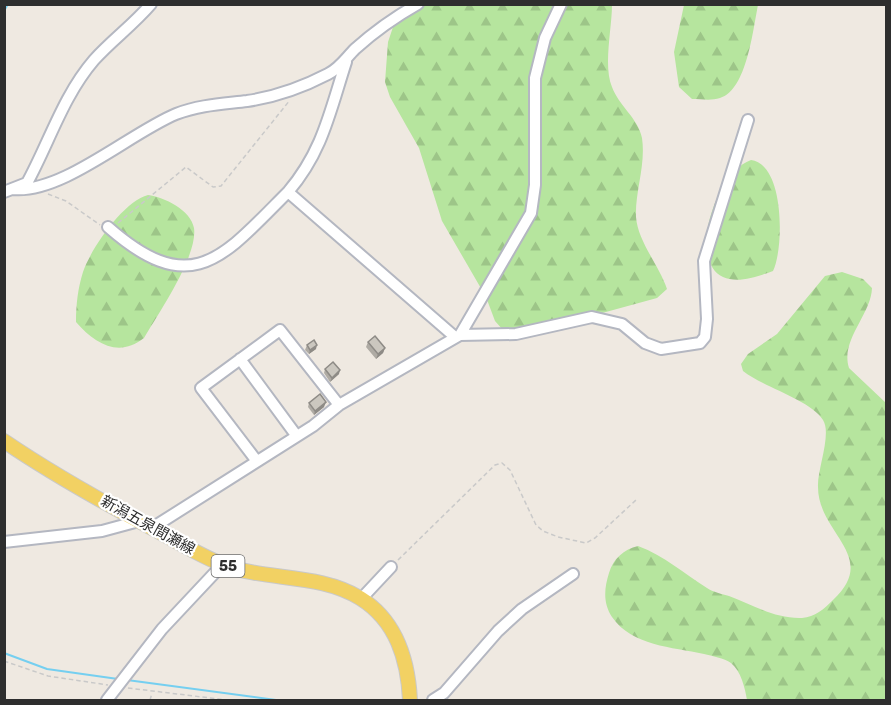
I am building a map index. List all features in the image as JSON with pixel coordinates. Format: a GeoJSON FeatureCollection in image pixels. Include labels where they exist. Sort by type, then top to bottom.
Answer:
{"type":"FeatureCollection","features":[{"type":"Feature","properties":{"kind":"main road","name":"新潟五泉間瀬線"},"geometry":{"type":"LineString","coordinates":[[4,441],[145,525],[223,564],[242,570],[332,585],[361,599],[378,612],[392,630],[406,661],[410,700]]}},
{"type":"Feature","properties":{"kind":"street"},"geometry":{"type":"LineString","coordinates":[[9,190],[27,183],[48,137],[93,61],[128,31],[151,4]]}},
{"type":"Feature","properties":{"kind":"street"},"geometry":{"type":"LineString","coordinates":[[9,190],[29,191],[112,153],[174,115],[205,106],[247,101],[297,88],[332,72],[374,34],[418,4]]}},
{"type":"Feature","properties":{"kind":"street"},"geometry":{"type":"LineString","coordinates":[[458,336],[531,213],[535,184],[535,78],[545,38],[561,4]]}},
{"type":"Feature","properties":{"kind":"street"},"geometry":{"type":"LineString","coordinates":[[108,227],[131,246],[161,264],[186,267],[219,255],[252,228],[288,192],[319,145],[328,126],[346,60]]}},
{"type":"Feature","properties":{"kind":"street"},"geometry":{"type":"LineString","coordinates":[[4,542],[145,525],[313,426],[339,405],[458,336],[516,334],[592,317],[622,324],[652,346],[661,348],[700,343],[705,337],[707,319],[705,261],[748,120]]}},
{"type":"Feature","properties":{"kind":"street"},"geometry":{"type":"LineString","coordinates":[[288,192],[458,336]]}},
{"type":"Feature","properties":{"kind":"street"},"geometry":{"type":"LineString","coordinates":[[256,460],[201,388],[280,330],[339,405]]}},
{"type":"Feature","properties":{"kind":"street"},"geometry":{"type":"LineString","coordinates":[[240,359],[296,435]]}},
{"type":"Feature","properties":{"kind":"street"},"geometry":{"type":"LineString","coordinates":[[107,700],[162,629],[223,564]]}},
{"type":"Feature","properties":{"kind":"street"},"geometry":{"type":"LineString","coordinates":[[361,599],[391,567]]}},
{"type":"Feature","properties":{"kind":"street"},"geometry":{"type":"LineString","coordinates":[[433,700],[444,693],[498,631],[522,609],[573,574]]}},
{"type":"Feature","properties":{"kind":"path"},"geometry":{"type":"LineString","coordinates":[[29,191],[66,201],[102,226],[108,227],[117,225],[186,167],[213,187],[221,186],[281,113],[297,88]]}},
{"type":"Feature","properties":{"kind":"path"},"geometry":{"type":"LineString","coordinates":[[391,567],[495,465],[502,463],[510,470],[536,525],[543,531],[558,537],[586,543],[595,538],[636,500]]}},
{"type":"Feature","properties":{"kind":"path"},"geometry":{"type":"LineString","coordinates":[[150,700],[152,691]]}},
{"type":"Feature","properties":{"kind":"green space"},"geometry":{"type":"Polygon","coordinates":[[[410,5],[612,5],[608,58],[609,78],[615,94],[637,124],[642,138],[643,158],[636,217],[641,235],[667,289],[657,298],[522,335],[503,330],[495,321],[486,297],[442,221],[419,148],[390,97],[385,82],[388,42],[394,24],[410,5]]]}},
{"type":"Feature","properties":{"kind":"green space"},"geometry":{"type":"Polygon","coordinates":[[[684,5],[758,5],[743,71],[729,93],[720,98],[692,99],[679,87],[674,52],[684,5]]]}},
{"type":"Feature","properties":{"kind":"green space"},"geometry":{"type":"Polygon","coordinates":[[[751,160],[762,165],[770,176],[776,191],[780,227],[777,260],[773,271],[735,280],[723,277],[712,268],[707,253],[707,236],[710,217],[717,198],[738,168],[751,160]]]}},
{"type":"Feature","properties":{"kind":"green space"},"geometry":{"type":"Polygon","coordinates":[[[148,195],[162,198],[182,210],[192,221],[194,240],[184,269],[144,338],[126,347],[108,346],[91,337],[76,322],[81,278],[93,251],[110,227],[129,206],[148,195]]]}},
{"type":"Feature","properties":{"kind":"green space"},"geometry":{"type":"Polygon","coordinates":[[[842,272],[863,279],[872,288],[867,308],[849,347],[847,358],[849,368],[886,403],[886,700],[747,700],[740,675],[728,661],[641,640],[620,627],[607,606],[605,590],[607,579],[616,559],[638,546],[665,560],[712,591],[764,611],[792,618],[811,616],[823,609],[846,584],[850,570],[849,557],[827,518],[821,504],[818,487],[826,434],[823,420],[808,406],[743,371],[741,364],[748,354],[777,334],[825,276],[842,272]]]}},
{"type":"Feature","properties":{"kind":"building"},"geometry":{"type":"Polygon","coordinates":[[[375,336],[385,348],[378,354],[368,342],[375,336]]]}},
{"type":"Feature","properties":{"kind":"building"},"geometry":{"type":"Polygon","coordinates":[[[314,340],[317,345],[310,350],[307,345],[314,340]]]}},
{"type":"Feature","properties":{"kind":"building"},"geometry":{"type":"Polygon","coordinates":[[[333,362],[340,370],[332,378],[325,369],[333,362]]]}},
{"type":"Feature","properties":{"kind":"building"},"geometry":{"type":"Polygon","coordinates":[[[320,394],[326,402],[315,411],[309,403],[320,394]]]}},
{"type":"Feature","properties":{"kind":"waterway"},"geometry":{"type":"LineString","coordinates":[[4,11],[8,4]]}},
{"type":"Feature","properties":{"kind":"waterway"},"geometry":{"type":"LineString","coordinates":[[4,653],[47,669],[118,679]]}},
{"type":"Feature","properties":{"kind":"waterway"},"geometry":{"type":"LineString","coordinates":[[127,680],[276,700]]}}]}
